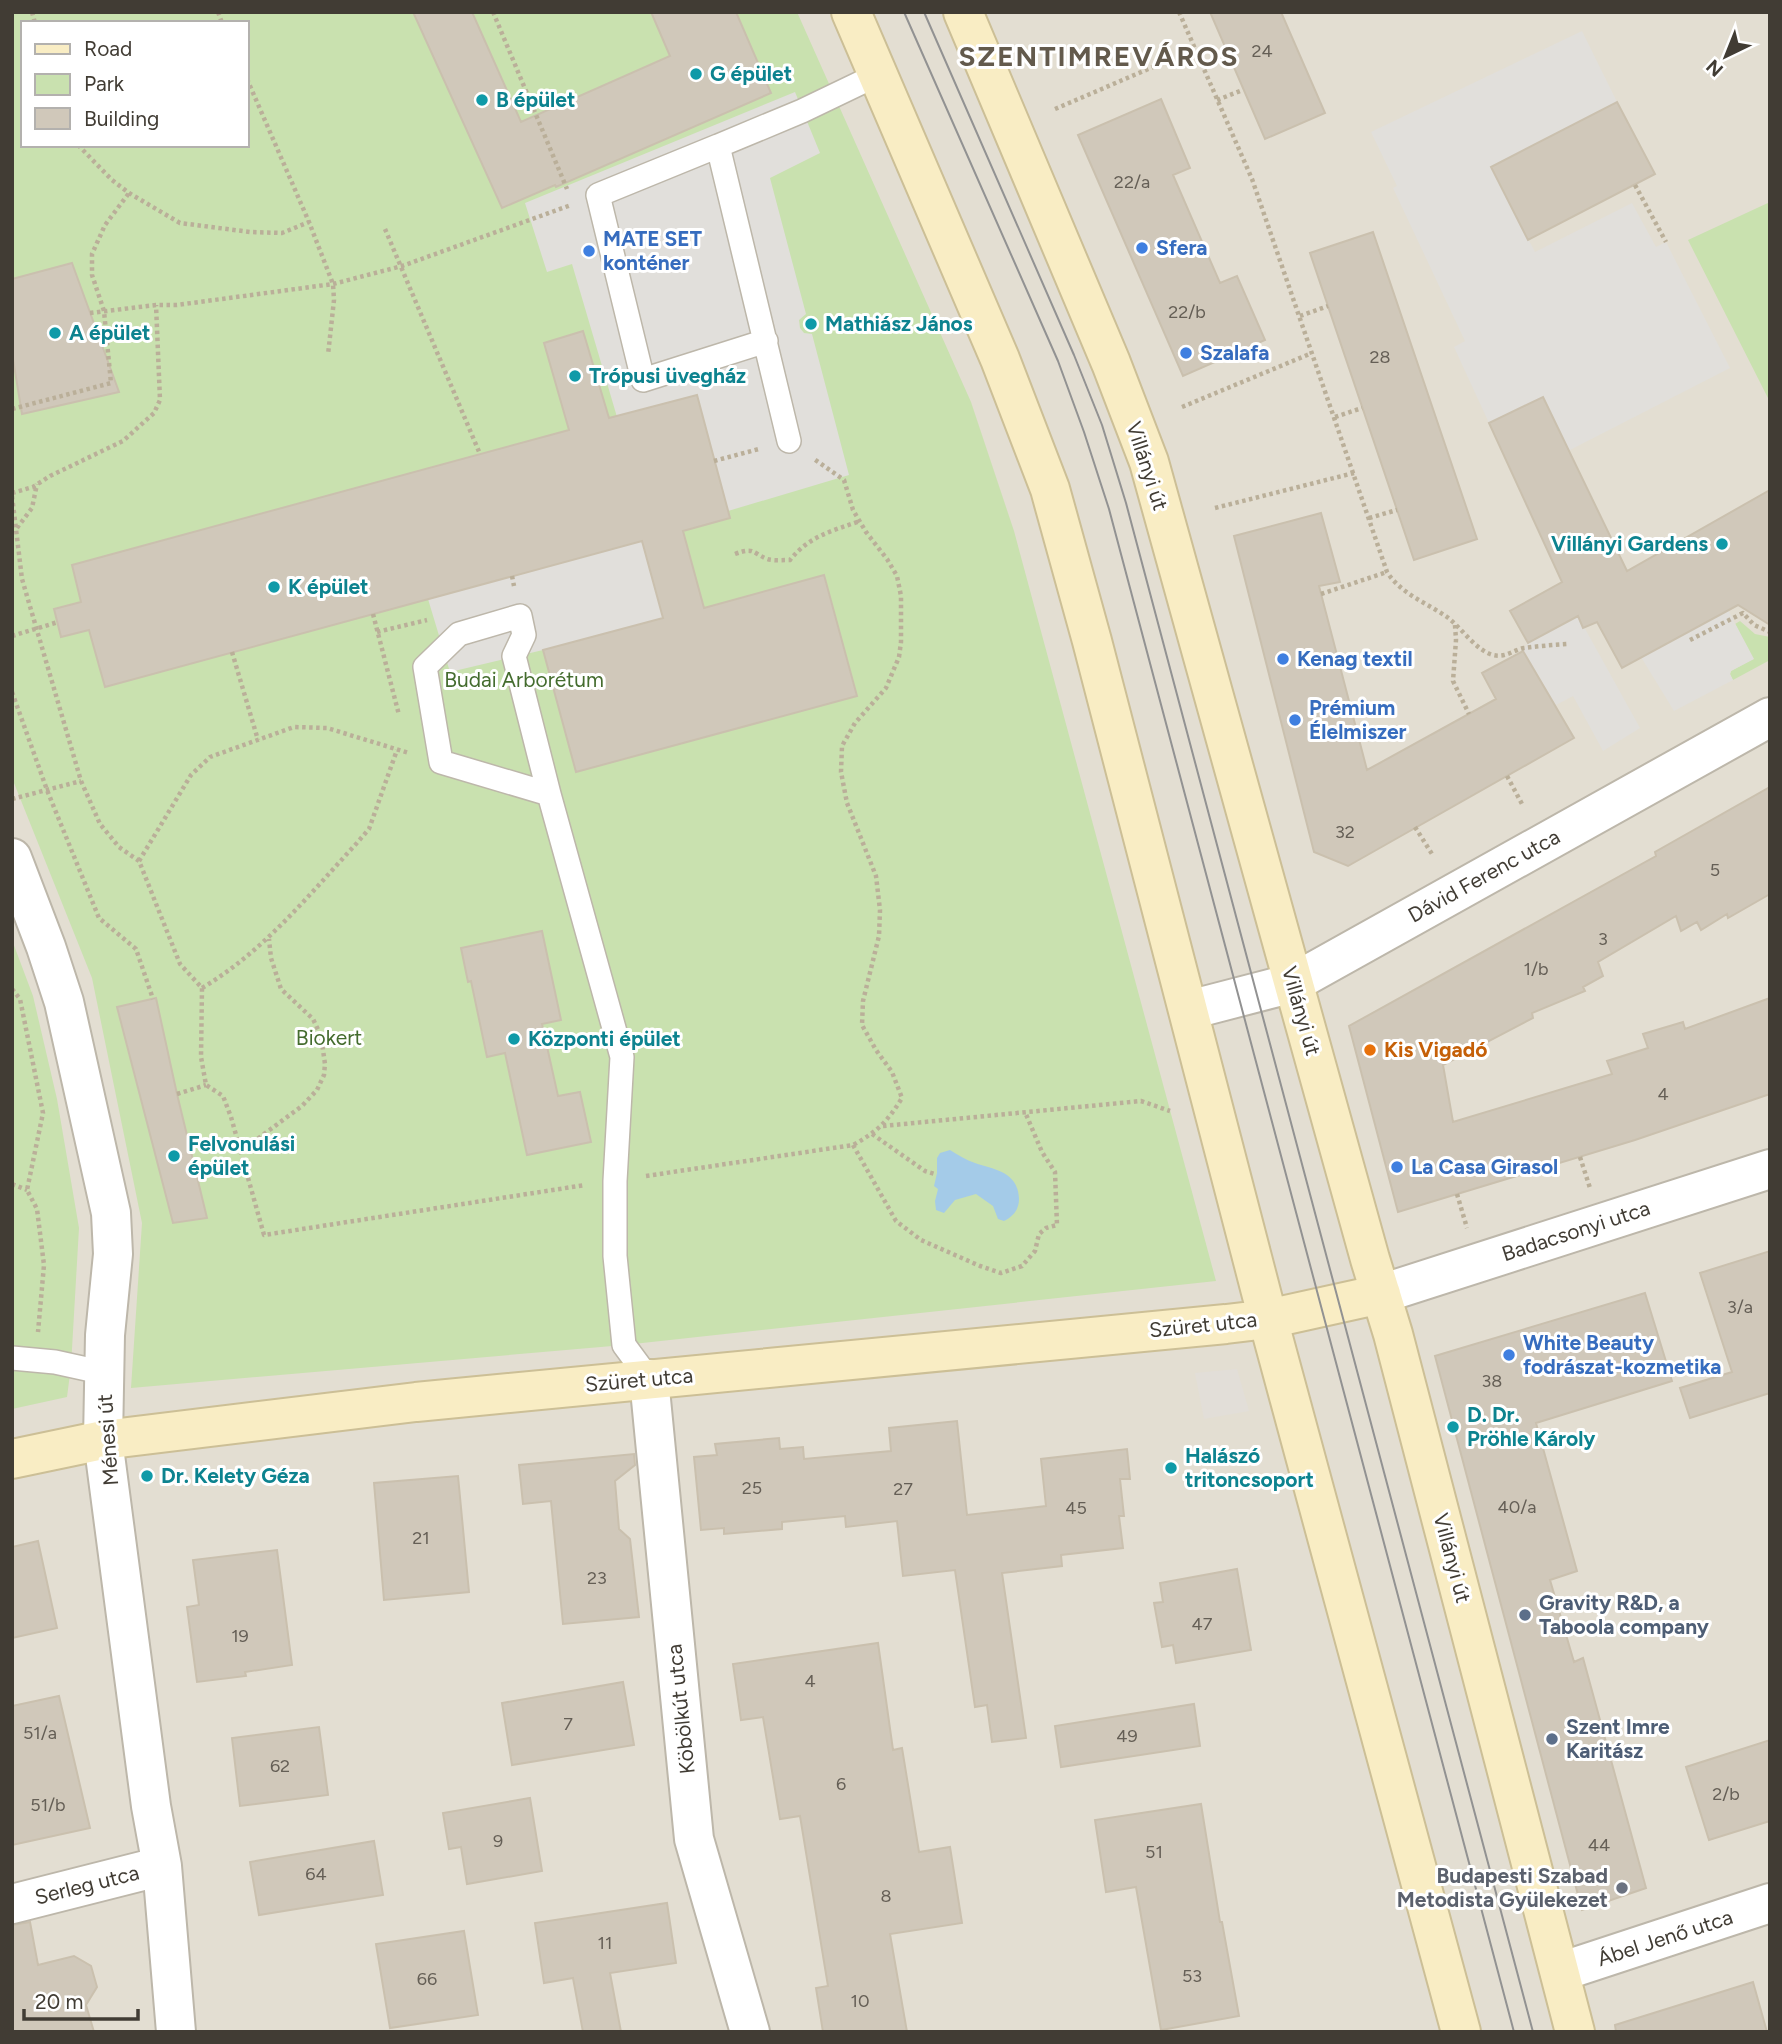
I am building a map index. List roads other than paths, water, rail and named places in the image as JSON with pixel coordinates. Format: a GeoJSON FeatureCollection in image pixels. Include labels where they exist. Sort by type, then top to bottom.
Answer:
{"type":"FeatureCollection","features":[{"type":"Feature","properties":{"kind":"street"},"geometry":{"type":"LineString","coordinates":[[851,12],[1000,359],[1050,489],[1268,1319],[1461,2032]]}},
{"type":"Feature","properties":{"kind":"street","name":"Villányi út"},"geometry":{"type":"LineString","coordinates":[[962,12],[1106,351],[1149,462],[1400,1361],[1575,2032]]}},
{"type":"Feature","properties":{"kind":"street","name":"Dávid Ferenc utca"},"geometry":{"type":"LineString","coordinates":[[1189,1010],[1293,983],[1770,716]]}},
{"type":"Feature","properties":{"kind":"street","name":"Ménesi út"},"geometry":{"type":"LineString","coordinates":[[12,858],[64,1002],[111,1213],[113,1254],[105,1335],[103,1440],[151,1805],[162,1866],[176,2032]]}},
{"type":"Feature","properties":{"kind":"street","name":"Badacsonyi utca"},"geometry":{"type":"LineString","coordinates":[[1381,1294],[1770,1168]]}},
{"type":"Feature","properties":{"kind":"street","name":"Szüret utca"},"geometry":{"type":"LineString","coordinates":[[12,1459],[103,1440],[416,1402],[1268,1319],[1381,1294]]}},
{"type":"Feature","properties":{"kind":"street","name":"Köbölkút utca"},"geometry":{"type":"LineString","coordinates":[[649,1379],[694,1839],[750,2032]]}},
{"type":"Feature","properties":{"kind":"street","name":"Serleg utca"},"geometry":{"type":"LineString","coordinates":[[12,1904],[162,1866]]}},
{"type":"Feature","properties":{"kind":"street","name":"Ábel Jenő utca"},"geometry":{"type":"LineString","coordinates":[[1560,1972],[1770,1903]]}},
{"type":"Feature","properties":{"kind":"lane"},"geometry":{"type":"LineString","coordinates":[[766,341],[643,380],[598,195],[802,111],[879,74]]}},
{"type":"Feature","properties":{"kind":"lane"},"geometry":{"type":"LineString","coordinates":[[718,146],[789,441]]}},
{"type":"Feature","properties":{"kind":"lane"},"geometry":{"type":"LineString","coordinates":[[549,794],[441,762],[425,667],[459,634],[520,616],[524,635],[514,656],[622,1057],[615,1181],[615,1255],[624,1345],[649,1379]]}},
{"type":"Feature","properties":{"kind":"lane"},"geometry":{"type":"LineString","coordinates":[[12,1358],[55,1362],[105,1373]]}},
{"type":"Feature","properties":{"kind":"water"},"geometry":{"type":"Polygon","coordinates":[[[950,1150],[968,1160],[1004,1173],[1015,1183],[1019,1199],[1013,1215],[1004,1221],[998,1219],[993,1206],[976,1194],[955,1200],[944,1213],[936,1210],[938,1189],[934,1186],[937,1158],[940,1153],[950,1150]]]}},
{"type":"Feature","properties":{"kind":"tram line"},"geometry":{"type":"LineString","coordinates":[[904,12],[1058,361],[1109,509],[1514,2032]]}},
{"type":"Feature","properties":{"kind":"tram line"},"geometry":{"type":"LineString","coordinates":[[924,12],[1074,355],[1102,425],[1126,503],[1533,2032]]}},
{"type":"Feature","properties":{"kind":"place","name":"G épület"},"geometry":{"type":"Point","coordinates":[696,74]}},
{"type":"Feature","properties":{"kind":"place","name":"B épület"},"geometry":{"type":"Point","coordinates":[482,100]}},
{"type":"Feature","properties":{"kind":"place","name":"Sfera"},"geometry":{"type":"Point","coordinates":[1142,248]}},
{"type":"Feature","properties":{"kind":"place","name":"MATE SET konténer"},"geometry":{"type":"Point","coordinates":[589,251]}},
{"type":"Feature","properties":{"kind":"place","name":"Mathiász János"},"geometry":{"type":"Point","coordinates":[811,324]}},
{"type":"Feature","properties":{"kind":"place","name":"A épület"},"geometry":{"type":"Point","coordinates":[55,333]}},
{"type":"Feature","properties":{"kind":"place","name":"Szalafa"},"geometry":{"type":"Point","coordinates":[1186,353]}},
{"type":"Feature","properties":{"kind":"place","name":"Trópusi üvegház"},"geometry":{"type":"Point","coordinates":[575,376]}},
{"type":"Feature","properties":{"kind":"place","name":"Villányi Gardens"},"geometry":{"type":"Point","coordinates":[1722,544]}},
{"type":"Feature","properties":{"kind":"place","name":"K épület"},"geometry":{"type":"Point","coordinates":[274,587]}},
{"type":"Feature","properties":{"kind":"place","name":"Kenag textil"},"geometry":{"type":"Point","coordinates":[1283,659]}},
{"type":"Feature","properties":{"kind":"place","name":"Prémium Élelmiszer"},"geometry":{"type":"Point","coordinates":[1295,720]}},
{"type":"Feature","properties":{"kind":"place","name":"Központi épület"},"geometry":{"type":"Point","coordinates":[514,1039]}},
{"type":"Feature","properties":{"kind":"place","name":"Kis Vigadó"},"geometry":{"type":"Point","coordinates":[1370,1050]}},
{"type":"Feature","properties":{"kind":"place","name":"Felvonulási épület"},"geometry":{"type":"Point","coordinates":[174,1156]}},
{"type":"Feature","properties":{"kind":"place","name":"La Casa Girasol"},"geometry":{"type":"Point","coordinates":[1397,1167]}},
{"type":"Feature","properties":{"kind":"place","name":"White Beauty fodrászat-kozmetika"},"geometry":{"type":"Point","coordinates":[1509,1355]}},
{"type":"Feature","properties":{"kind":"place","name":"D. Dr. Pröhle Károly"},"geometry":{"type":"Point","coordinates":[1453,1427]}},
{"type":"Feature","properties":{"kind":"place","name":"Halászó tritoncsoport"},"geometry":{"type":"Point","coordinates":[1171,1468]}},
{"type":"Feature","properties":{"kind":"place","name":"Dr. Kelety Géza"},"geometry":{"type":"Point","coordinates":[147,1476]}},
{"type":"Feature","properties":{"kind":"place","name":"Gravity R&D, a Taboola company"},"geometry":{"type":"Point","coordinates":[1525,1615]}},
{"type":"Feature","properties":{"kind":"place","name":"Szent Imre Karitász"},"geometry":{"type":"Point","coordinates":[1552,1739]}},
{"type":"Feature","properties":{"kind":"place","name":"Budapesti Szabad Metodista Gyülekezet"},"geometry":{"type":"Point","coordinates":[1622,1888]}},
{"type":"Feature","properties":{"kind":"district","name":"SZENTIMREVÁROS"},"geometry":{"type":"Point","coordinates":[1099,56]}},
{"type":"Feature","properties":{"kind":"park label","name":"Budai Arborétum"},"geometry":{"type":"Point","coordinates":[524,680]}},
{"type":"Feature","properties":{"kind":"park label","name":"Biokert"},"geometry":{"type":"Point","coordinates":[329,1038]}}]}
